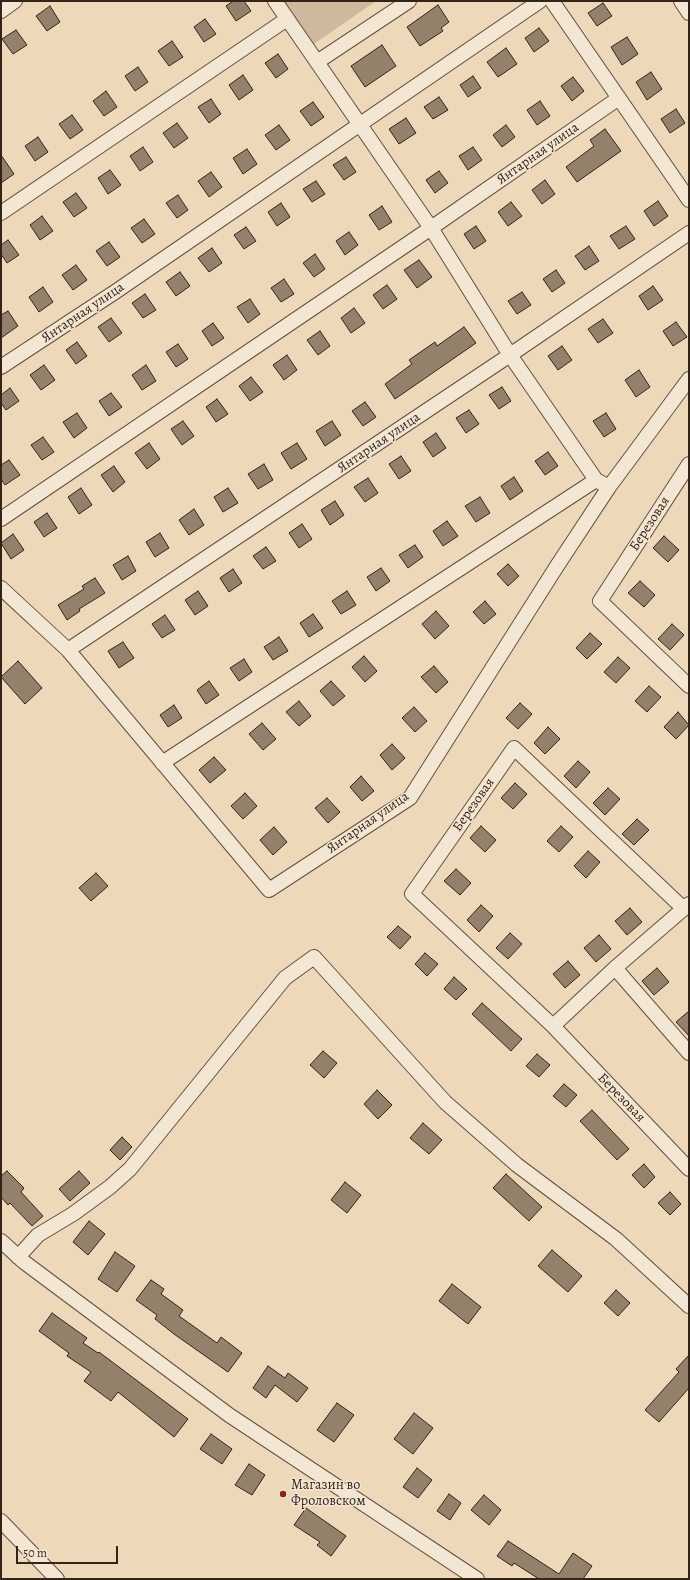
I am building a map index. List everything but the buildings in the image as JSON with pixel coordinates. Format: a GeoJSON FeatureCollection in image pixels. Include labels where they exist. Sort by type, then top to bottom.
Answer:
{"type":"FeatureCollection","features":[{"type":"Feature","properties":{"kind":"street"},"geometry":{"type":"LineString","coordinates":[[1,11],[15,1]]}},
{"type":"Feature","properties":{"kind":"street"},"geometry":{"type":"LineString","coordinates":[[275,1],[431,228],[510,356],[596,480],[609,487]]}},
{"type":"Feature","properties":{"kind":"street"},"geometry":{"type":"LineString","coordinates":[[317,62],[408,1]]}},
{"type":"Feature","properties":{"kind":"street","name":"Янтарная улица"},"geometry":{"type":"LineString","coordinates":[[1,367],[115,292],[540,1]]}},
{"type":"Feature","properties":{"kind":"street"},"geometry":{"type":"LineString","coordinates":[[552,1],[689,200]]}},
{"type":"Feature","properties":{"kind":"street"},"geometry":{"type":"LineString","coordinates":[[680,1],[689,14]]}},
{"type":"Feature","properties":{"kind":"street"},"geometry":{"type":"LineString","coordinates":[[1,213],[287,18]]}},
{"type":"Feature","properties":{"kind":"street","name":"Янтарная улица"},"geometry":{"type":"LineString","coordinates":[[1,519],[431,228],[619,98]]}},
{"type":"Feature","properties":{"kind":"street","name":"Янтарная улица"},"geometry":{"type":"LineString","coordinates":[[68,650],[510,356],[689,233]]}},
{"type":"Feature","properties":{"kind":"street","name":"Янтарная улица"},"geometry":{"type":"LineString","coordinates":[[162,763],[269,890],[410,798],[557,566],[609,487],[689,379]]}},
{"type":"Feature","properties":{"kind":"street","name":"Березовая"},"geometry":{"type":"LineString","coordinates":[[689,464],[600,601],[689,686]]}},
{"type":"Feature","properties":{"kind":"street"},"geometry":{"type":"LineString","coordinates":[[1,588],[68,650],[162,763],[596,480]]}},
{"type":"Feature","properties":{"kind":"street","name":"Березовая"},"geometry":{"type":"LineString","coordinates":[[553,1026],[615,968],[686,906],[514,748],[412,894],[553,1026],[689,1169]]}},
{"type":"Feature","properties":{"kind":"street"},"geometry":{"type":"LineString","coordinates":[[18,1257],[38,1235],[73,1214],[110,1187],[130,1169],[285,978],[314,957],[445,1102],[517,1165],[616,1239],[689,1306]]}},
{"type":"Feature","properties":{"kind":"street"},"geometry":{"type":"LineString","coordinates":[[615,968],[689,1053]]}},
{"type":"Feature","properties":{"kind":"street"},"geometry":{"type":"LineString","coordinates":[[1,1240],[18,1257],[229,1415],[477,1579]]}},
{"type":"Feature","properties":{"kind":"street"},"geometry":{"type":"LineString","coordinates":[[1,1521],[57,1579]]}},
{"type":"Feature","properties":{"kind":"shaded area"},"geometry":{"type":"Polygon","coordinates":[[[284,1],[376,1],[314,44],[284,1]]]}},
{"type":"Feature","properties":{"kind":"place","name":"Магазин во Фроловском"},"geometry":{"type":"Point","coordinates":[283,1494]}}]}
